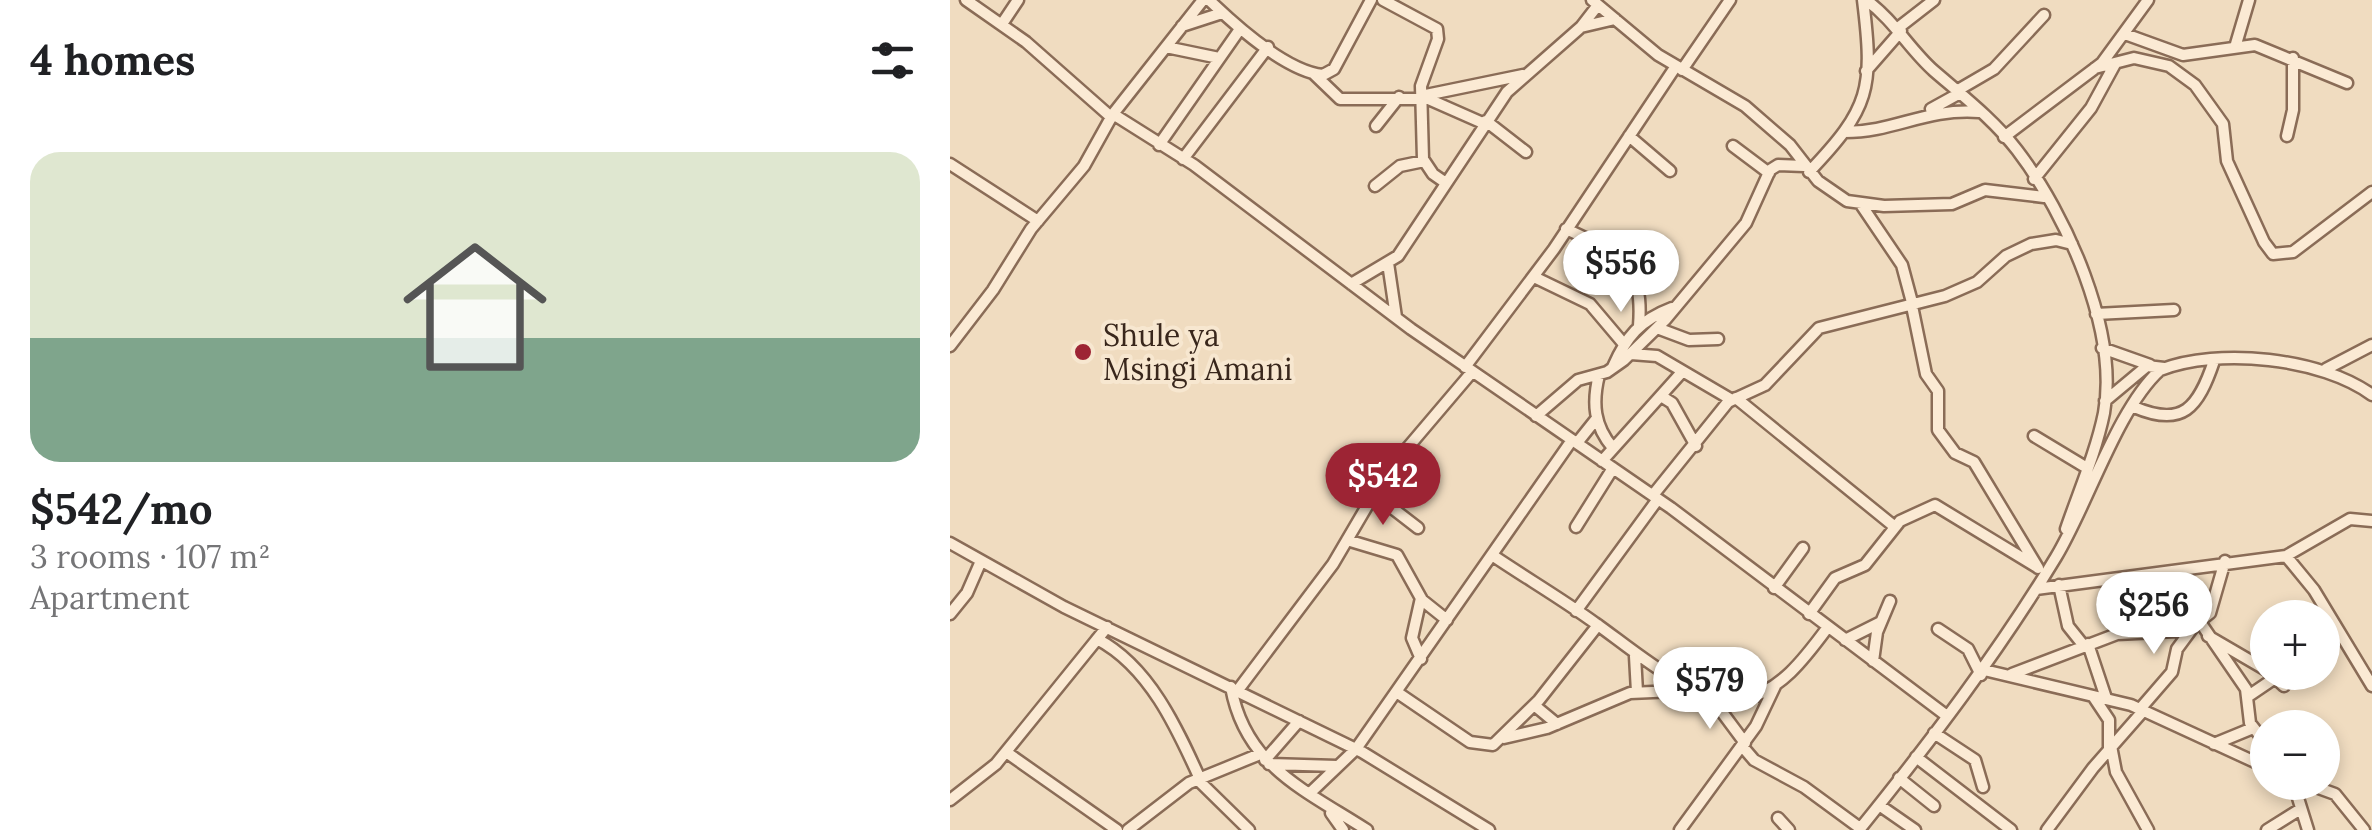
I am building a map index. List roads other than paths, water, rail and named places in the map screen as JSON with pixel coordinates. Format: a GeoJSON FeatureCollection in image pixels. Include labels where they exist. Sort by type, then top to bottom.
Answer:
{"type":"FeatureCollection","features":[{"type":"Feature","properties":{"kind":"street"},"geometry":{"type":"LineString","coordinates":[[966,0],[1002,24],[1112,116],[1182,159],[1396,318],[1655,497],[1947,716]]}},
{"type":"Feature","properties":{"kind":"street"},"geometry":{"type":"LineString","coordinates":[[1002,24],[1018,0]]}},
{"type":"Feature","properties":{"kind":"street"},"geometry":{"type":"LineString","coordinates":[[950,346],[1038,221],[1084,166],[1112,116],[1206,0],[1240,29],[1314,74],[1340,98],[1421,97],[1524,74]]}},
{"type":"Feature","properties":{"kind":"street"},"geometry":{"type":"LineString","coordinates":[[1314,74],[1334,69],[1371,0]]}},
{"type":"Feature","properties":{"kind":"street"},"geometry":{"type":"LineString","coordinates":[[1383,0],[1437,29],[1438,38],[1425,68],[1421,97],[1424,162],[1446,183]]}},
{"type":"Feature","properties":{"kind":"street"},"geometry":{"type":"LineString","coordinates":[[1864,0],[1900,29],[1930,67],[2004,137],[2072,244],[2096,314],[2105,401],[2056,558]]}},
{"type":"Feature","properties":{"kind":"street"},"geometry":{"type":"LineString","coordinates":[[1806,169],[1845,132],[1864,102],[1864,0]]}},
{"type":"Feature","properties":{"kind":"street"},"geometry":{"type":"LineString","coordinates":[[1866,70],[1900,29],[1934,0]]}},
{"type":"Feature","properties":{"kind":"street"},"geometry":{"type":"LineString","coordinates":[[2004,137],[2096,68],[2148,0]]}},
{"type":"Feature","properties":{"kind":"street"},"geometry":{"type":"LineString","coordinates":[[2236,44],[2249,0]]}},
{"type":"Feature","properties":{"kind":"street"},"geometry":{"type":"LineString","coordinates":[[1350,284],[1388,262],[1413,235],[1486,122],[1524,74],[1581,27],[1595,2],[1679,68],[1745,106],[1790,145],[1806,169],[1830,192],[1860,203],[1952,204],[1985,190],[2044,196]]}},
{"type":"Feature","properties":{"kind":"street"},"geometry":{"type":"LineString","coordinates":[[1367,830],[1265,759],[1236,715],[1235,689],[1347,540],[1387,472],[1534,277],[1724,2]]}},
{"type":"Feature","properties":{"kind":"street"},"geometry":{"type":"LineString","coordinates":[[1182,26],[1222,12]]}},
{"type":"Feature","properties":{"kind":"street"},"geometry":{"type":"LineString","coordinates":[[1845,132],[1876,130],[1926,113],[1994,69],[2044,14]]}},
{"type":"Feature","properties":{"kind":"street"},"geometry":{"type":"LineString","coordinates":[[1581,27],[1615,19]]}},
{"type":"Feature","properties":{"kind":"street"},"geometry":{"type":"LineString","coordinates":[[1159,144],[1240,29]]}},
{"type":"Feature","properties":{"kind":"street"},"geometry":{"type":"LineString","coordinates":[[2125,34],[2174,54],[2255,44],[2347,83]]}},
{"type":"Feature","properties":{"kind":"street"},"geometry":{"type":"LineString","coordinates":[[1166,47],[1218,58]]}},
{"type":"Feature","properties":{"kind":"street"},"geometry":{"type":"LineString","coordinates":[[1182,159],[1268,47]]}},
{"type":"Feature","properties":{"kind":"street"},"geometry":{"type":"LineString","coordinates":[[2096,68],[2134,58],[2170,66],[2195,86],[2222,124],[2227,161],[2264,242],[2274,254],[2292,252],[2372,192]]}},
{"type":"Feature","properties":{"kind":"street"},"geometry":{"type":"LineString","coordinates":[[2287,136],[2293,110],[2293,58]]}},
{"type":"Feature","properties":{"kind":"street"},"geometry":{"type":"LineString","coordinates":[[2034,179],[2091,108],[2115,64]]}},
{"type":"Feature","properties":{"kind":"street"},"geometry":{"type":"LineString","coordinates":[[1376,126],[1399,97]]}},
{"type":"Feature","properties":{"kind":"street"},"geometry":{"type":"LineString","coordinates":[[1421,97],[1486,122],[1526,152]]}},
{"type":"Feature","properties":{"kind":"street"},"geometry":{"type":"LineString","coordinates":[[1926,113],[1980,112]]}},
{"type":"Feature","properties":{"kind":"street"},"geometry":{"type":"LineString","coordinates":[[1629,136],[1670,172]]}},
{"type":"Feature","properties":{"kind":"street"},"geometry":{"type":"LineString","coordinates":[[1733,146],[1768,173]]}},
{"type":"Feature","properties":{"kind":"street"},"geometry":{"type":"LineString","coordinates":[[1375,186],[1400,166],[1424,162]]}},
{"type":"Feature","properties":{"kind":"street"},"geometry":{"type":"LineString","coordinates":[[950,164],[1038,221]]}},
{"type":"Feature","properties":{"kind":"street"},"geometry":{"type":"LineString","coordinates":[[1536,416],[1578,380],[1613,367],[1657,328],[1746,223],[1768,173],[1778,164],[1806,169]]}},
{"type":"Feature","properties":{"kind":"street"},"geometry":{"type":"LineString","coordinates":[[1860,203],[1902,265],[1926,374],[1938,390],[1938,430],[1955,454],[1974,462],[2042,570]]}},
{"type":"Feature","properties":{"kind":"street"},"geometry":{"type":"LineString","coordinates":[[1566,229],[1631,267],[1639,282],[1639,326]]}},
{"type":"Feature","properties":{"kind":"street"},"geometry":{"type":"LineString","coordinates":[[1576,610],[1648,519],[1655,497],[1734,399],[1765,385],[1819,328],[1913,306],[1978,282],[2006,256],[2031,244],[2056,240],[2072,244]]}},
{"type":"Feature","properties":{"kind":"street"},"geometry":{"type":"LineString","coordinates":[[1388,262],[1396,318]]}},
{"type":"Feature","properties":{"kind":"street"},"geometry":{"type":"LineString","coordinates":[[1534,277],[1590,304],[1623,343]]}},
{"type":"Feature","properties":{"kind":"street"},"geometry":{"type":"LineString","coordinates":[[1613,367],[1623,343],[1639,326],[1673,308]]}},
{"type":"Feature","properties":{"kind":"street"},"geometry":{"type":"LineString","coordinates":[[2096,314],[2174,310]]}},
{"type":"Feature","properties":{"kind":"street"},"geometry":{"type":"LineString","coordinates":[[1657,328],[1689,340],[1718,339]]}},
{"type":"Feature","properties":{"kind":"street"},"geometry":{"type":"LineString","coordinates":[[2326,369],[2372,345]]}},
{"type":"Feature","properties":{"kind":"street"},"geometry":{"type":"LineString","coordinates":[[2102,348],[2164,368],[2214,361],[2288,362],[2326,369],[2368,392],[2372,377]]}},
{"type":"Feature","properties":{"kind":"street"},"geometry":{"type":"LineString","coordinates":[[1630,354],[1656,356],[1734,399],[1894,526]]}},
{"type":"Feature","properties":{"kind":"street"},"geometry":{"type":"LineString","coordinates":[[2134,407],[2163,418],[2179,415],[2202,392],[2214,361]]}},
{"type":"Feature","properties":{"kind":"street"},"geometry":{"type":"LineString","coordinates":[[2105,401],[2150,365]]}},
{"type":"Feature","properties":{"kind":"street"},"geometry":{"type":"LineString","coordinates":[[1709,696],[1754,760],[1804,787],[1860,829],[1982,673],[2036,588],[2042,570],[2056,558],[2134,407],[2152,377],[2164,368]]}},
{"type":"Feature","properties":{"kind":"street"},"geometry":{"type":"LineString","coordinates":[[1602,460],[1682,372]]}},
{"type":"Feature","properties":{"kind":"street"},"geometry":{"type":"LineString","coordinates":[[1599,374],[1594,401],[1601,434],[1612,448]]}},
{"type":"Feature","properties":{"kind":"street"},"geometry":{"type":"LineString","coordinates":[[1661,396],[1672,403],[1696,446]]}},
{"type":"Feature","properties":{"kind":"street"},"geometry":{"type":"LineString","coordinates":[[1310,793],[1356,749],[1574,442],[1597,418]]}},
{"type":"Feature","properties":{"kind":"street"},"geometry":{"type":"LineString","coordinates":[[2034,436],[2087,468]]}},
{"type":"Feature","properties":{"kind":"street"},"geometry":{"type":"LineString","coordinates":[[1576,527],[1613,468]]}},
{"type":"Feature","properties":{"kind":"street"},"geometry":{"type":"LineString","coordinates":[[1374,494],[1418,528]]}},
{"type":"Feature","properties":{"kind":"street"},"geometry":{"type":"LineString","coordinates":[[1809,614],[1834,578],[1866,564],[1894,526],[1928,507],[1941,506],[2042,570]]}},
{"type":"Feature","properties":{"kind":"street"},"geometry":{"type":"LineString","coordinates":[[2036,588],[2286,556],[2350,519],[2372,521]]}},
{"type":"Feature","properties":{"kind":"street"},"geometry":{"type":"LineString","coordinates":[[1347,540],[1397,555],[1421,598],[1447,620]]}},
{"type":"Feature","properties":{"kind":"street"},"geometry":{"type":"LineString","coordinates":[[950,544],[1106,627],[1356,749],[1489,830]]}},
{"type":"Feature","properties":{"kind":"street"},"geometry":{"type":"LineString","coordinates":[[1774,588],[1803,548]]}},
{"type":"Feature","properties":{"kind":"street"},"geometry":{"type":"LineString","coordinates":[[1492,555],[1598,625],[1634,656],[1709,696],[1738,702],[1776,685],[1804,659],[1828,627]]}},
{"type":"Feature","properties":{"kind":"street"},"geometry":{"type":"LineString","coordinates":[[2286,556],[2305,577],[2372,686]]}},
{"type":"Feature","properties":{"kind":"street"},"geometry":{"type":"LineString","coordinates":[[950,614],[967,593],[981,560]]}},
{"type":"Feature","properties":{"kind":"street"},"geometry":{"type":"LineString","coordinates":[[2047,830],[2172,672],[2177,650],[2210,613],[2225,561]]}},
{"type":"Feature","properties":{"kind":"street"},"geometry":{"type":"LineString","coordinates":[[2059,585],[2068,626],[2086,645],[2106,698]]}},
{"type":"Feature","properties":{"kind":"street"},"geometry":{"type":"LineString","coordinates":[[1421,598],[1412,638],[1421,659]]}},
{"type":"Feature","properties":{"kind":"street"},"geometry":{"type":"LineString","coordinates":[[1872,661],[1880,622],[1890,601]]}},
{"type":"Feature","properties":{"kind":"street"},"geometry":{"type":"LineString","coordinates":[[1845,640],[1880,622]]}},
{"type":"Feature","properties":{"kind":"street"},"geometry":{"type":"LineString","coordinates":[[2198,623],[2247,697],[2250,712]]}},
{"type":"Feature","properties":{"kind":"street"},"geometry":{"type":"LineString","coordinates":[[2012,674],[2117,634],[2177,631],[2198,623]]}},
{"type":"Feature","properties":{"kind":"street"},"geometry":{"type":"LineString","coordinates":[[1504,738],[1598,625]]}},
{"type":"Feature","properties":{"kind":"street"},"geometry":{"type":"LineString","coordinates":[[950,800],[1006,752],[1106,627]]}},
{"type":"Feature","properties":{"kind":"street"},"geometry":{"type":"LineString","coordinates":[[1938,629],[1968,649],[1982,673]]}},
{"type":"Feature","properties":{"kind":"street"},"geometry":{"type":"LineString","coordinates":[[2208,636],[2250,662]]}},
{"type":"Feature","properties":{"kind":"street"},"geometry":{"type":"LineString","coordinates":[[1097,639],[1128,659],[1146,682],[1199,779],[1249,830]]}},
{"type":"Feature","properties":{"kind":"street"},"geometry":{"type":"LineString","coordinates":[[1634,656],[1637,692]]}},
{"type":"Feature","properties":{"kind":"street"},"geometry":{"type":"LineString","coordinates":[[1982,673],[2012,674],[2106,698],[2142,710],[2250,760]]}},
{"type":"Feature","properties":{"kind":"street"},"geometry":{"type":"LineString","coordinates":[[1680,830],[1744,745],[1776,685]]}},
{"type":"Feature","properties":{"kind":"street"},"geometry":{"type":"LineString","coordinates":[[1398,692],[1470,742],[1483,746],[1557,724],[1637,692],[1698,690]]}},
{"type":"Feature","properties":{"kind":"street"},"geometry":{"type":"LineString","coordinates":[[2247,697],[2256,690]]}},
{"type":"Feature","properties":{"kind":"street"},"geometry":{"type":"LineString","coordinates":[[2093,696],[2109,720],[2116,772],[2148,830]]}},
{"type":"Feature","properties":{"kind":"street"},"geometry":{"type":"LineString","coordinates":[[1534,705],[1557,724]]}},
{"type":"Feature","properties":{"kind":"street"},"geometry":{"type":"LineString","coordinates":[[1265,759],[1299,720]]}},
{"type":"Feature","properties":{"kind":"street"},"geometry":{"type":"LineString","coordinates":[[2214,744],[2250,729]]}},
{"type":"Feature","properties":{"kind":"street"},"geometry":{"type":"LineString","coordinates":[[1934,733],[1974,760],[1980,767],[1982,787]]}},
{"type":"Feature","properties":{"kind":"street"},"geometry":{"type":"LineString","coordinates":[[1006,752],[1117,830]]}},
{"type":"Feature","properties":{"kind":"street"},"geometry":{"type":"LineString","coordinates":[[1916,757],[2011,830]]}},
{"type":"Feature","properties":{"kind":"street"},"geometry":{"type":"LineString","coordinates":[[1136,827],[1199,779],[1265,759],[1338,766]]}},
{"type":"Feature","properties":{"kind":"street"},"geometry":{"type":"LineString","coordinates":[[1900,778],[1934,806]]}},
{"type":"Feature","properties":{"kind":"street"},"geometry":{"type":"LineString","coordinates":[[2298,800],[2308,830]]}},
{"type":"Feature","properties":{"kind":"street"},"geometry":{"type":"LineString","coordinates":[[2340,800],[2364,830]]}},
{"type":"Feature","properties":{"kind":"street"},"geometry":{"type":"LineString","coordinates":[[1879,805],[1914,830]]}},
{"type":"Feature","properties":{"kind":"street"},"geometry":{"type":"LineString","coordinates":[[1331,807],[1343,830]]}},
{"type":"Feature","properties":{"kind":"street"},"geometry":{"type":"LineString","coordinates":[[2267,830],[2300,810]]}},
{"type":"Feature","properties":{"kind":"street"},"geometry":{"type":"LineString","coordinates":[[1778,818],[1790,830]]}},
{"type":"Feature","properties":{"kind":"place","name":"Shule ya Msingi Amani"},"geometry":{"type":"Point","coordinates":[1083,352]}}]}
